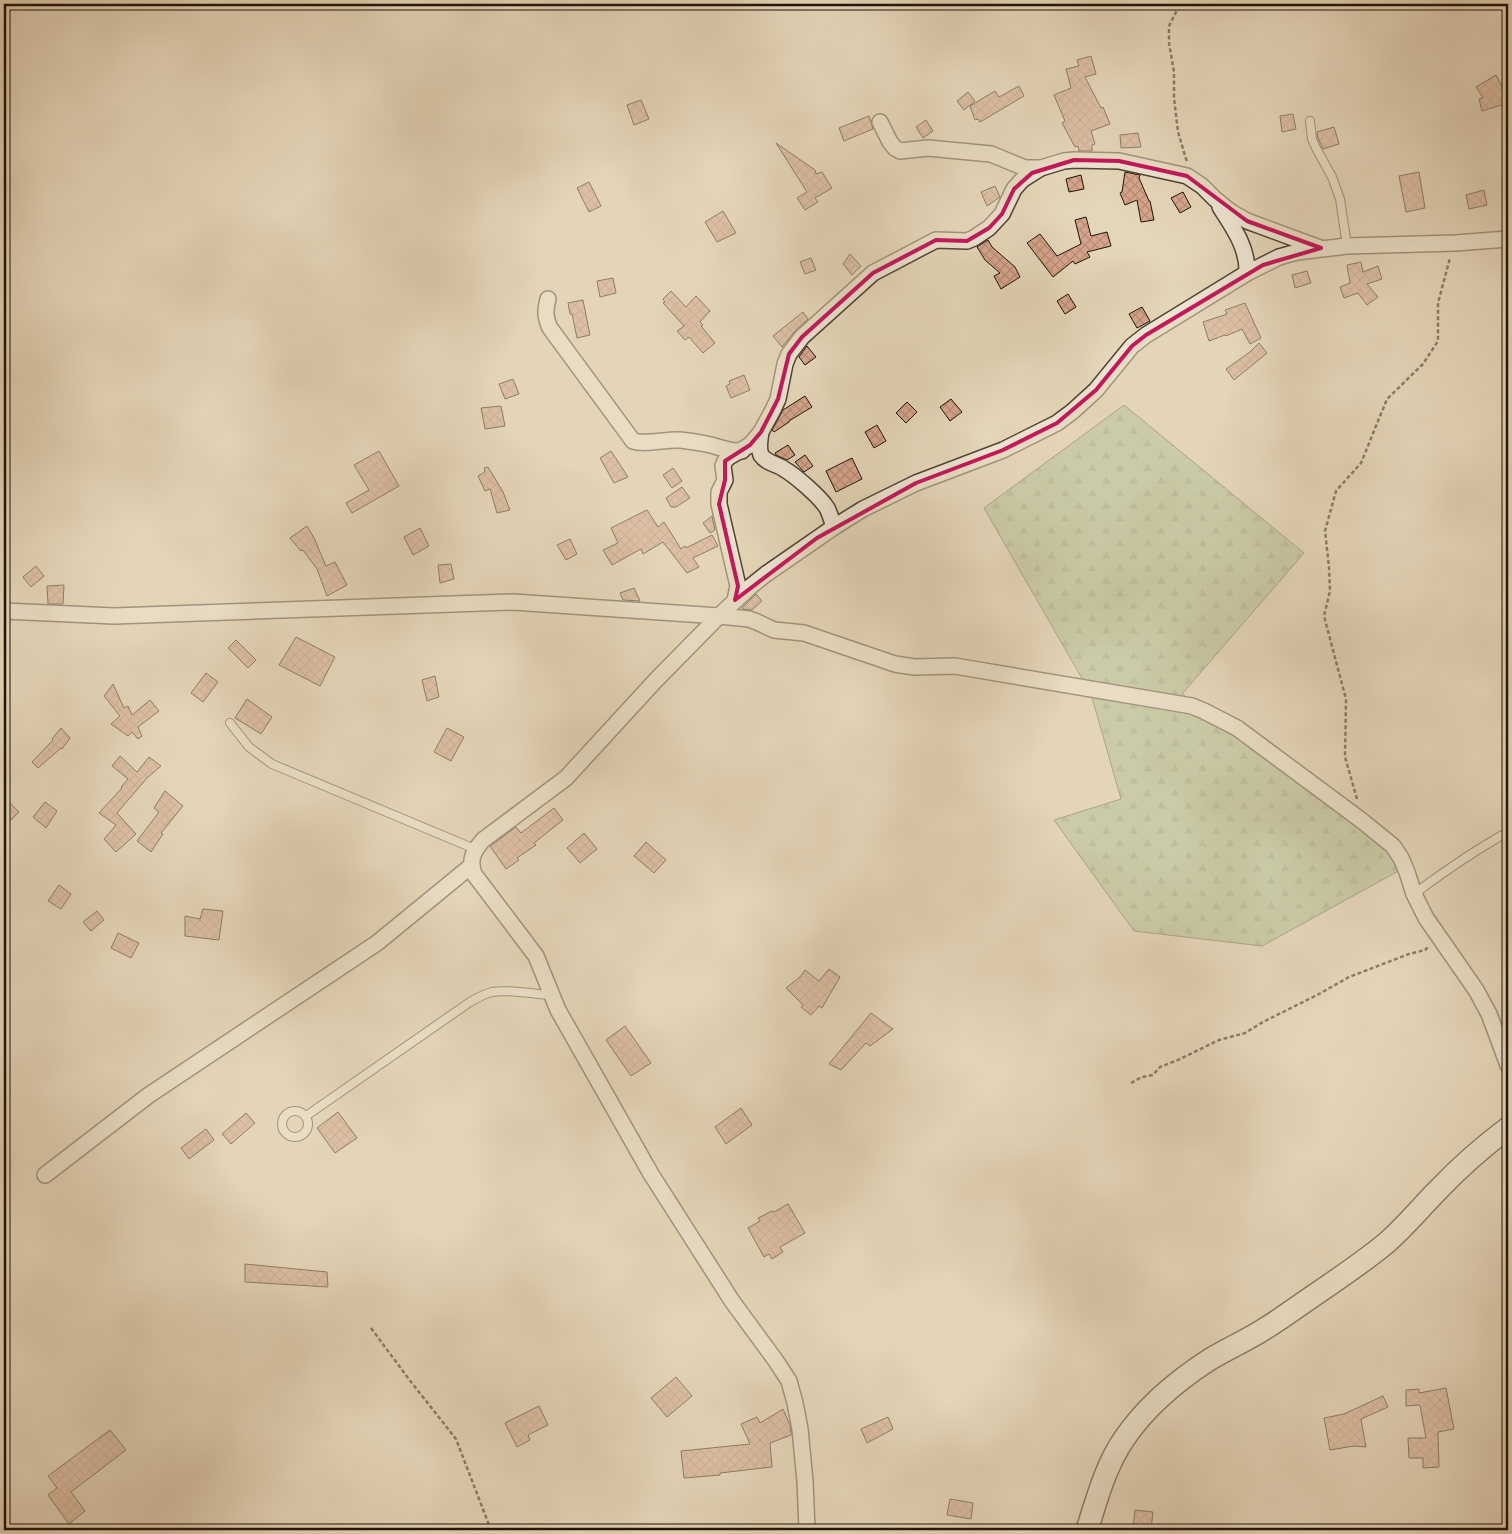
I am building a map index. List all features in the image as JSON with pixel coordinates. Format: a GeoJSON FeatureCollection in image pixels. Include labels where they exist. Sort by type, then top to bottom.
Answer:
{"type":"FeatureCollection","features":[{"type":"Feature","properties":{"kind":"street"},"geometry":{"type":"LineString","coordinates":[[880,122],[895,148],[905,152],[928,148],[991,154],[1025,168],[1041,168],[1069,161],[1119,162],[1187,176],[1202,186],[1231,212],[1247,221],[1321,248]]}},
{"type":"Feature","properties":{"kind":"street"},"geometry":{"type":"LineString","coordinates":[[735,600],[738,586],[719,504],[719,492],[725,480],[723,466],[729,457],[750,446],[761,432],[778,398],[789,354],[802,337],[873,273],[936,240],[967,241],[989,228],[1002,214],[1018,184],[1041,168]]}},
{"type":"Feature","properties":{"kind":"street"},"geometry":{"type":"LineString","coordinates":[[1215,199],[1242,244],[1248,263],[1247,273]]}},
{"type":"Feature","properties":{"kind":"street"},"geometry":{"type":"LineString","coordinates":[[807,1530],[800,1429],[789,1381],[732,1301],[652,1174],[558,1010],[536,956],[478,881],[471,866],[475,849],[483,840],[566,778],[656,680],[735,600],[766,574],[863,509],[916,483],[1003,450],[1057,423],[1096,390],[1132,346],[1146,335],[1247,273],[1279,258],[1321,248],[1508,239]]}},
{"type":"Feature","properties":{"kind":"street"},"geometry":{"type":"LineString","coordinates":[[548,299],[545,310],[550,328],[630,438],[642,443],[681,440],[727,450],[742,451]]}},
{"type":"Feature","properties":{"kind":"street"},"geometry":{"type":"LineString","coordinates":[[761,432],[759,446],[763,457],[795,476],[822,501],[830,513],[834,527]]}},
{"type":"Feature","properties":{"kind":"street"},"geometry":{"type":"LineString","coordinates":[[4,611],[114,616],[513,602],[719,616],[749,619],[774,630],[804,633],[895,664],[933,668],[954,666],[1192,706],[1237,728],[1381,835],[1397,852],[1426,918],[1476,990],[1489,1014],[1508,1065]]}},
{"type":"Feature","properties":{"kind":"street"},"geometry":{"type":"LineString","coordinates":[[45,1175],[149,1095],[378,943],[471,866]]}},
{"type":"Feature","properties":{"kind":"street"},"geometry":{"type":"LineString","coordinates":[[1086,1530],[1104,1476],[1113,1456],[1133,1428],[1153,1405],[1209,1360],[1270,1326],[1354,1268],[1412,1219],[1453,1174],[1508,1128]]}},
{"type":"Feature","properties":{"kind":"lane"},"geometry":{"type":"LineString","coordinates":[[1310,121],[1312,138],[1332,177],[1340,199],[1347,246]]}},
{"type":"Feature","properties":{"kind":"lane"},"geometry":{"type":"LineString","coordinates":[[230,723],[249,747],[272,764],[475,849]]}},
{"type":"Feature","properties":{"kind":"lane"},"geometry":{"type":"LineString","coordinates":[[1414,894],[1452,866],[1508,832]]}},
{"type":"Feature","properties":{"kind":"lane"},"geometry":{"type":"LineString","coordinates":[[306,1116],[480,996],[492,992],[551,995]]}},
{"type":"Feature","properties":{"kind":"path"},"geometry":{"type":"LineString","coordinates":[[1186,4],[1177,10],[1169,26],[1169,44],[1174,72],[1174,98],[1178,132],[1189,166],[1202,186]]}},
{"type":"Feature","properties":{"kind":"path"},"geometry":{"type":"LineString","coordinates":[[1331,4],[1339,6],[1356,4]]}},
{"type":"Feature","properties":{"kind":"path"},"geometry":{"type":"LineString","coordinates":[[1361,820],[1362,815],[1345,757],[1346,699],[1324,616],[1330,591],[1325,531],[1336,491],[1361,463],[1387,399],[1423,364],[1438,341],[1438,303],[1455,243]]}},
{"type":"Feature","properties":{"kind":"path"},"geometry":{"type":"LineString","coordinates":[[1131,1083],[1142,1077],[1153,1075],[1160,1067],[1219,1040],[1245,1033],[1349,977],[1409,954],[1425,950],[1439,938]]}},
{"type":"Feature","properties":{"kind":"path"},"geometry":{"type":"LineString","coordinates":[[372,1328],[456,1439],[491,1530]]}},
{"type":"Feature","properties":{"kind":"highlighted area"},"geometry":{"type":"Polygon","coordinates":[[[1074,160],[1119,161],[1187,176],[1247,221],[1321,248],[1263,265],[1146,335],[1132,346],[1096,390],[1057,423],[1003,450],[916,483],[817,538],[735,600],[738,586],[719,504],[725,480],[725,461],[750,445],[761,432],[778,399],[789,354],[802,337],[873,273],[936,240],[967,241],[989,228],[1002,214],[1014,189],[1032,173],[1074,160]]]}},
{"type":"Feature","properties":{"kind":"green space"},"geometry":{"type":"Polygon","coordinates":[[[1124,405],[1304,553],[1182,694],[1345,804],[1402,869],[1262,946],[1134,931],[1054,820],[1121,799],[1091,694],[984,508],[1124,405]]]}},
{"type":"Feature","properties":{"kind":"building"},"geometry":{"type":"Polygon","coordinates":[[[1091,56],[1096,74],[1085,77],[1101,108],[1103,107],[1110,124],[1091,131],[1095,144],[1092,145],[1092,151],[1079,151],[1078,146],[1075,147],[1062,123],[1065,121],[1054,95],[1071,88],[1066,69],[1079,66],[1077,60],[1091,56]]]}},
{"type":"Feature","properties":{"kind":"building"},"geometry":{"type":"Polygon","coordinates":[[[1496,75],[1508,103],[1482,111],[1479,99],[1483,98],[1476,87],[1496,75]]]}},
{"type":"Feature","properties":{"kind":"building"},"geometry":{"type":"Polygon","coordinates":[[[1019,86],[1024,96],[980,122],[978,119],[975,120],[970,106],[995,91],[999,97],[1019,86]]]}},
{"type":"Feature","properties":{"kind":"building"},"geometry":{"type":"Polygon","coordinates":[[[968,92],[975,101],[964,110],[957,101],[968,92]]]}},
{"type":"Feature","properties":{"kind":"building"},"geometry":{"type":"Polygon","coordinates":[[[641,100],[649,119],[634,125],[627,105],[641,100]]]}},
{"type":"Feature","properties":{"kind":"building"},"geometry":{"type":"Polygon","coordinates":[[[1293,114],[1296,129],[1282,132],[1280,116],[1293,114]]]}},
{"type":"Feature","properties":{"kind":"building"},"geometry":{"type":"Polygon","coordinates":[[[869,116],[873,129],[844,141],[839,128],[869,116]]]}},
{"type":"Feature","properties":{"kind":"building"},"geometry":{"type":"Polygon","coordinates":[[[926,120],[933,131],[923,138],[916,127],[926,120]]]}},
{"type":"Feature","properties":{"kind":"building"},"geometry":{"type":"Polygon","coordinates":[[[1334,127],[1339,144],[1323,149],[1317,132],[1334,127]]]}},
{"type":"Feature","properties":{"kind":"building"},"geometry":{"type":"Polygon","coordinates":[[[1138,133],[1141,147],[1121,148],[1120,135],[1138,133]]]}},
{"type":"Feature","properties":{"kind":"building"},"geometry":{"type":"Polygon","coordinates":[[[776,143],[815,170],[816,174],[822,172],[832,188],[815,198],[818,202],[805,210],[797,198],[807,192],[776,143]]]}},
{"type":"Feature","properties":{"kind":"building"},"geometry":{"type":"Polygon","coordinates":[[[1125,172],[1140,175],[1139,178],[1150,201],[1154,220],[1141,222],[1137,200],[1125,205],[1120,193],[1122,192],[1125,172]]]}},
{"type":"Feature","properties":{"kind":"building"},"geometry":{"type":"Polygon","coordinates":[[[1419,172],[1425,208],[1406,212],[1399,176],[1419,172]]]}},
{"type":"Feature","properties":{"kind":"building"},"geometry":{"type":"Polygon","coordinates":[[[1081,175],[1084,189],[1069,192],[1066,179],[1081,175]]]}},
{"type":"Feature","properties":{"kind":"building"},"geometry":{"type":"Polygon","coordinates":[[[589,182],[601,206],[589,212],[577,188],[589,182]]]}},
{"type":"Feature","properties":{"kind":"building"},"geometry":{"type":"Polygon","coordinates":[[[995,186],[1000,197],[987,206],[981,192],[995,186]]]}},
{"type":"Feature","properties":{"kind":"building"},"geometry":{"type":"Polygon","coordinates":[[[1484,190],[1487,205],[1469,209],[1466,195],[1484,190]]]}},
{"type":"Feature","properties":{"kind":"building"},"geometry":{"type":"Polygon","coordinates":[[[1183,192],[1191,207],[1180,213],[1171,198],[1183,192]]]}},
{"type":"Feature","properties":{"kind":"building"},"geometry":{"type":"Polygon","coordinates":[[[723,211],[736,233],[717,242],[705,222],[723,211]]]}},
{"type":"Feature","properties":{"kind":"building"},"geometry":{"type":"Polygon","coordinates":[[[1086,217],[1091,236],[1107,232],[1111,246],[1087,252],[1090,257],[1075,264],[1073,261],[1053,277],[1027,243],[1040,234],[1057,256],[1081,244],[1075,220],[1086,217]]]}},
{"type":"Feature","properties":{"kind":"building"},"geometry":{"type":"Polygon","coordinates":[[[988,240],[992,247],[1015,267],[1020,277],[1001,289],[994,276],[1000,273],[985,260],[977,247],[988,240]]]}},
{"type":"Feature","properties":{"kind":"building"},"geometry":{"type":"Polygon","coordinates":[[[850,254],[861,266],[852,275],[843,264],[850,254]]]}},
{"type":"Feature","properties":{"kind":"building"},"geometry":{"type":"Polygon","coordinates":[[[811,258],[816,270],[805,274],[800,262],[811,258]]]}},
{"type":"Feature","properties":{"kind":"building"},"geometry":{"type":"Polygon","coordinates":[[[1361,262],[1363,272],[1378,266],[1382,279],[1367,284],[1378,297],[1367,305],[1358,293],[1344,298],[1340,287],[1350,283],[1347,265],[1361,262]]]}},
{"type":"Feature","properties":{"kind":"building"},"geometry":{"type":"Polygon","coordinates":[[[1307,271],[1311,283],[1295,288],[1292,275],[1307,271]]]}},
{"type":"Feature","properties":{"kind":"building"},"geometry":{"type":"Polygon","coordinates":[[[613,278],[616,293],[600,297],[597,281],[613,278]]]}},
{"type":"Feature","properties":{"kind":"building"},"geometry":{"type":"Polygon","coordinates":[[[671,291],[686,307],[696,296],[710,311],[700,322],[703,325],[701,326],[715,343],[703,353],[689,337],[685,340],[677,331],[684,326],[663,303],[665,302],[663,299],[671,291]]]}},
{"type":"Feature","properties":{"kind":"building"},"geometry":{"type":"Polygon","coordinates":[[[1068,294],[1076,307],[1065,314],[1057,301],[1068,294]]]}},
{"type":"Feature","properties":{"kind":"building"},"geometry":{"type":"Polygon","coordinates":[[[583,300],[590,335],[577,338],[568,303],[583,300]]]}},
{"type":"Feature","properties":{"kind":"building"},"geometry":{"type":"Polygon","coordinates":[[[1245,303],[1261,338],[1250,344],[1242,329],[1209,341],[1203,322],[1227,314],[1225,310],[1245,303]]]}},
{"type":"Feature","properties":{"kind":"building"},"geometry":{"type":"Polygon","coordinates":[[[1142,307],[1150,321],[1137,328],[1129,314],[1142,307]]]}},
{"type":"Feature","properties":{"kind":"building"},"geometry":{"type":"Polygon","coordinates":[[[803,312],[808,319],[782,347],[773,336],[803,312]]]}},
{"type":"Feature","properties":{"kind":"building"},"geometry":{"type":"Polygon","coordinates":[[[1259,343],[1267,353],[1234,380],[1226,369],[1259,343]]]}},
{"type":"Feature","properties":{"kind":"building"},"geometry":{"type":"Polygon","coordinates":[[[807,346],[816,357],[805,365],[799,357],[807,346]]]}},
{"type":"Feature","properties":{"kind":"building"},"geometry":{"type":"Polygon","coordinates":[[[744,375],[750,390],[731,398],[726,386],[730,384],[729,381],[744,375]]]}},
{"type":"Feature","properties":{"kind":"building"},"geometry":{"type":"Polygon","coordinates":[[[513,379],[519,394],[505,399],[499,384],[513,379]]]}},
{"type":"Feature","properties":{"kind":"building"},"geometry":{"type":"Polygon","coordinates":[[[805,396],[812,407],[774,432],[772,430],[783,410],[805,396]]]}},
{"type":"Feature","properties":{"kind":"building"},"geometry":{"type":"Polygon","coordinates":[[[951,399],[962,412],[950,421],[940,407],[951,399]]]}},
{"type":"Feature","properties":{"kind":"building"},"geometry":{"type":"Polygon","coordinates":[[[907,402],[917,412],[906,423],[896,413],[907,402]]]}},
{"type":"Feature","properties":{"kind":"building"},"geometry":{"type":"Polygon","coordinates":[[[501,406],[505,426],[485,429],[481,408],[501,406]]]}},
{"type":"Feature","properties":{"kind":"building"},"geometry":{"type":"Polygon","coordinates":[[[877,425],[886,441],[874,448],[865,432],[877,425]]]}},
{"type":"Feature","properties":{"kind":"building"},"geometry":{"type":"Polygon","coordinates":[[[788,445],[795,455],[787,460],[776,455],[775,453],[788,445]]]}},
{"type":"Feature","properties":{"kind":"building"},"geometry":{"type":"Polygon","coordinates":[[[379,451],[399,486],[352,513],[346,503],[369,490],[354,465],[379,451]]]}},
{"type":"Feature","properties":{"kind":"building"},"geometry":{"type":"Polygon","coordinates":[[[611,451],[628,477],[614,483],[600,458],[611,451]]]}},
{"type":"Feature","properties":{"kind":"building"},"geometry":{"type":"Polygon","coordinates":[[[805,455],[813,466],[804,472],[795,462],[805,455]]]}},
{"type":"Feature","properties":{"kind":"building"},"geometry":{"type":"Polygon","coordinates":[[[852,458],[862,479],[836,492],[826,471],[852,458]]]}},
{"type":"Feature","properties":{"kind":"building"},"geometry":{"type":"Polygon","coordinates":[[[488,467],[503,492],[510,510],[497,513],[490,489],[485,491],[478,476],[485,472],[484,468],[488,467]]]}},
{"type":"Feature","properties":{"kind":"building"},"geometry":{"type":"Polygon","coordinates":[[[673,468],[682,481],[672,488],[663,475],[673,468]]]}},
{"type":"Feature","properties":{"kind":"building"},"geometry":{"type":"Polygon","coordinates":[[[682,487],[690,498],[676,507],[671,507],[666,498],[682,487]]]}},
{"type":"Feature","properties":{"kind":"building"},"geometry":{"type":"Polygon","coordinates":[[[647,510],[658,527],[664,522],[681,549],[712,535],[718,546],[693,558],[699,567],[687,573],[663,542],[643,554],[641,549],[612,565],[603,550],[618,543],[611,528],[647,510]]]}},
{"type":"Feature","properties":{"kind":"building"},"geometry":{"type":"Polygon","coordinates":[[[712,516],[715,530],[710,533],[703,523],[712,516]]]}},
{"type":"Feature","properties":{"kind":"building"},"geometry":{"type":"Polygon","coordinates":[[[307,526],[326,566],[335,562],[347,585],[327,596],[317,569],[303,550],[301,551],[290,538],[307,526]]]}},
{"type":"Feature","properties":{"kind":"building"},"geometry":{"type":"Polygon","coordinates":[[[420,528],[429,546],[413,555],[404,537],[420,528]]]}},
{"type":"Feature","properties":{"kind":"building"},"geometry":{"type":"Polygon","coordinates":[[[570,539],[577,554],[566,560],[557,545],[570,539]]]}},
{"type":"Feature","properties":{"kind":"building"},"geometry":{"type":"Polygon","coordinates":[[[451,564],[454,579],[440,583],[438,565],[451,564]]]}},
{"type":"Feature","properties":{"kind":"building"},"geometry":{"type":"Polygon","coordinates":[[[36,566],[44,576],[31,587],[23,577],[36,566]]]}},
{"type":"Feature","properties":{"kind":"building"},"geometry":{"type":"Polygon","coordinates":[[[64,585],[63,604],[48,604],[47,586],[64,585]]]}},
{"type":"Feature","properties":{"kind":"building"},"geometry":{"type":"Polygon","coordinates":[[[634,588],[640,601],[623,600],[620,593],[634,588]]]}},
{"type":"Feature","properties":{"kind":"building"},"geometry":{"type":"Polygon","coordinates":[[[756,594],[762,601],[752,610],[743,609],[742,608],[756,594]]]}},
{"type":"Feature","properties":{"kind":"building"},"geometry":{"type":"Polygon","coordinates":[[[296,637],[335,657],[320,686],[279,665],[296,637]]]}},
{"type":"Feature","properties":{"kind":"building"},"geometry":{"type":"Polygon","coordinates":[[[236,640],[256,660],[248,668],[228,648],[236,640]]]}},
{"type":"Feature","properties":{"kind":"building"},"geometry":{"type":"Polygon","coordinates":[[[206,673],[218,682],[203,702],[191,693],[206,673]]]}},
{"type":"Feature","properties":{"kind":"building"},"geometry":{"type":"Polygon","coordinates":[[[435,676],[439,697],[427,701],[422,680],[435,676]]]}},
{"type":"Feature","properties":{"kind":"building"},"geometry":{"type":"Polygon","coordinates":[[[113,684],[124,708],[128,706],[132,715],[150,700],[159,711],[138,727],[142,736],[138,739],[132,732],[128,736],[111,724],[120,716],[104,696],[113,684]]]}},
{"type":"Feature","properties":{"kind":"building"},"geometry":{"type":"Polygon","coordinates":[[[247,699],[272,717],[261,734],[235,718],[247,699]]]}},
{"type":"Feature","properties":{"kind":"building"},"geometry":{"type":"Polygon","coordinates":[[[61,728],[70,738],[62,749],[38,768],[32,762],[53,740],[61,728]]]}},
{"type":"Feature","properties":{"kind":"building"},"geometry":{"type":"Polygon","coordinates":[[[447,728],[464,737],[451,761],[434,752],[447,728]]]}},
{"type":"Feature","properties":{"kind":"building"},"geometry":{"type":"Polygon","coordinates":[[[120,756],[137,772],[149,757],[161,766],[147,778],[117,813],[136,834],[116,852],[104,839],[116,825],[99,813],[128,779],[112,766],[120,756]]]}},
{"type":"Feature","properties":{"kind":"building"},"geometry":{"type":"Polygon","coordinates":[[[165,791],[183,806],[161,833],[163,834],[151,852],[137,841],[159,812],[154,808],[165,791]]]}},
{"type":"Feature","properties":{"kind":"building"},"geometry":{"type":"Polygon","coordinates":[[[4,797],[19,812],[11,820],[4,814],[4,797]]]}},
{"type":"Feature","properties":{"kind":"building"},"geometry":{"type":"Polygon","coordinates":[[[45,802],[57,811],[46,828],[33,817],[45,802]]]}},
{"type":"Feature","properties":{"kind":"building"},"geometry":{"type":"Polygon","coordinates":[[[554,808],[563,820],[534,843],[536,845],[517,858],[519,860],[506,869],[490,846],[516,827],[521,833],[554,808]]]}},
{"type":"Feature","properties":{"kind":"building"},"geometry":{"type":"Polygon","coordinates":[[[584,833],[597,849],[580,863],[567,848],[584,833]]]}},
{"type":"Feature","properties":{"kind":"building"},"geometry":{"type":"Polygon","coordinates":[[[646,842],[666,860],[654,873],[634,856],[646,842]]]}},
{"type":"Feature","properties":{"kind":"building"},"geometry":{"type":"Polygon","coordinates":[[[59,885],[71,894],[61,909],[48,901],[59,885]]]}},
{"type":"Feature","properties":{"kind":"building"},"geometry":{"type":"Polygon","coordinates":[[[203,909],[223,911],[219,940],[185,936],[185,916],[200,919],[203,909]]]}},
{"type":"Feature","properties":{"kind":"building"},"geometry":{"type":"Polygon","coordinates":[[[97,911],[104,920],[91,931],[83,922],[97,911]]]}},
{"type":"Feature","properties":{"kind":"building"},"geometry":{"type":"Polygon","coordinates":[[[118,933],[139,943],[131,958],[111,948],[118,933]]]}},
{"type":"Feature","properties":{"kind":"building"},"geometry":{"type":"Polygon","coordinates":[[[829,969],[840,977],[822,1008],[819,1006],[811,1015],[801,1007],[803,1005],[786,988],[800,977],[805,970],[819,981],[829,969]]]}},
{"type":"Feature","properties":{"kind":"building"},"geometry":{"type":"Polygon","coordinates":[[[871,1013],[893,1029],[870,1046],[866,1043],[841,1070],[829,1064],[871,1013]]]}},
{"type":"Feature","properties":{"kind":"building"},"geometry":{"type":"Polygon","coordinates":[[[625,1026],[651,1063],[631,1076],[606,1040],[625,1026]]]}},
{"type":"Feature","properties":{"kind":"building"},"geometry":{"type":"Polygon","coordinates":[[[741,1108],[752,1125],[726,1144],[715,1127],[741,1108]]]}},
{"type":"Feature","properties":{"kind":"building"},"geometry":{"type":"Polygon","coordinates":[[[338,1112],[357,1138],[335,1153],[317,1128],[338,1112]]]}},
{"type":"Feature","properties":{"kind":"building"},"geometry":{"type":"Polygon","coordinates":[[[246,1113],[255,1123],[231,1144],[222,1134],[246,1113]]]}},
{"type":"Feature","properties":{"kind":"building"},"geometry":{"type":"Polygon","coordinates":[[[206,1129],[214,1140],[189,1159],[181,1148],[206,1129]]]}},
{"type":"Feature","properties":{"kind":"building"},"geometry":{"type":"Polygon","coordinates":[[[788,1204],[805,1233],[780,1247],[783,1252],[772,1259],[769,1254],[764,1257],[748,1228],[760,1221],[758,1218],[788,1204]]]}},
{"type":"Feature","properties":{"kind":"building"},"geometry":{"type":"Polygon","coordinates":[[[245,1264],[327,1272],[328,1287],[245,1282],[245,1264]]]}},
{"type":"Feature","properties":{"kind":"building"},"geometry":{"type":"Polygon","coordinates":[[[676,1377],[692,1396],[667,1417],[651,1398],[676,1377]]]}},
{"type":"Feature","properties":{"kind":"building"},"geometry":{"type":"Polygon","coordinates":[[[1446,1388],[1454,1429],[1438,1432],[1439,1467],[1423,1468],[1423,1458],[1409,1458],[1408,1438],[1426,1438],[1420,1405],[1406,1406],[1406,1390],[1419,1389],[1419,1393],[1446,1388]]]}},
{"type":"Feature","properties":{"kind":"building"},"geometry":{"type":"Polygon","coordinates":[[[1383,1396],[1388,1407],[1361,1419],[1366,1447],[1354,1446],[1330,1450],[1324,1418],[1344,1414],[1383,1396]]]}},
{"type":"Feature","properties":{"kind":"building"},"geometry":{"type":"Polygon","coordinates":[[[539,1406],[548,1425],[528,1435],[530,1440],[517,1447],[505,1423],[539,1406]]]}},
{"type":"Feature","properties":{"kind":"building"},"geometry":{"type":"Polygon","coordinates":[[[783,1409],[790,1425],[791,1435],[770,1443],[772,1467],[684,1478],[681,1451],[750,1444],[741,1424],[757,1417],[760,1423],[783,1409]]]}},
{"type":"Feature","properties":{"kind":"building"},"geometry":{"type":"Polygon","coordinates":[[[888,1417],[893,1429],[867,1443],[861,1429],[888,1417]]]}},
{"type":"Feature","properties":{"kind":"building"},"geometry":{"type":"Polygon","coordinates":[[[110,1430],[126,1450],[71,1492],[85,1511],[69,1524],[48,1495],[57,1488],[48,1476],[110,1430]]]}},
{"type":"Feature","properties":{"kind":"building"},"geometry":{"type":"Polygon","coordinates":[[[950,1499],[973,1503],[971,1519],[947,1515],[950,1499]]]}},
{"type":"Feature","properties":{"kind":"building"},"geometry":{"type":"Polygon","coordinates":[[[1135,1510],[1153,1512],[1151,1530],[1133,1530],[1135,1510]]]}}]}
